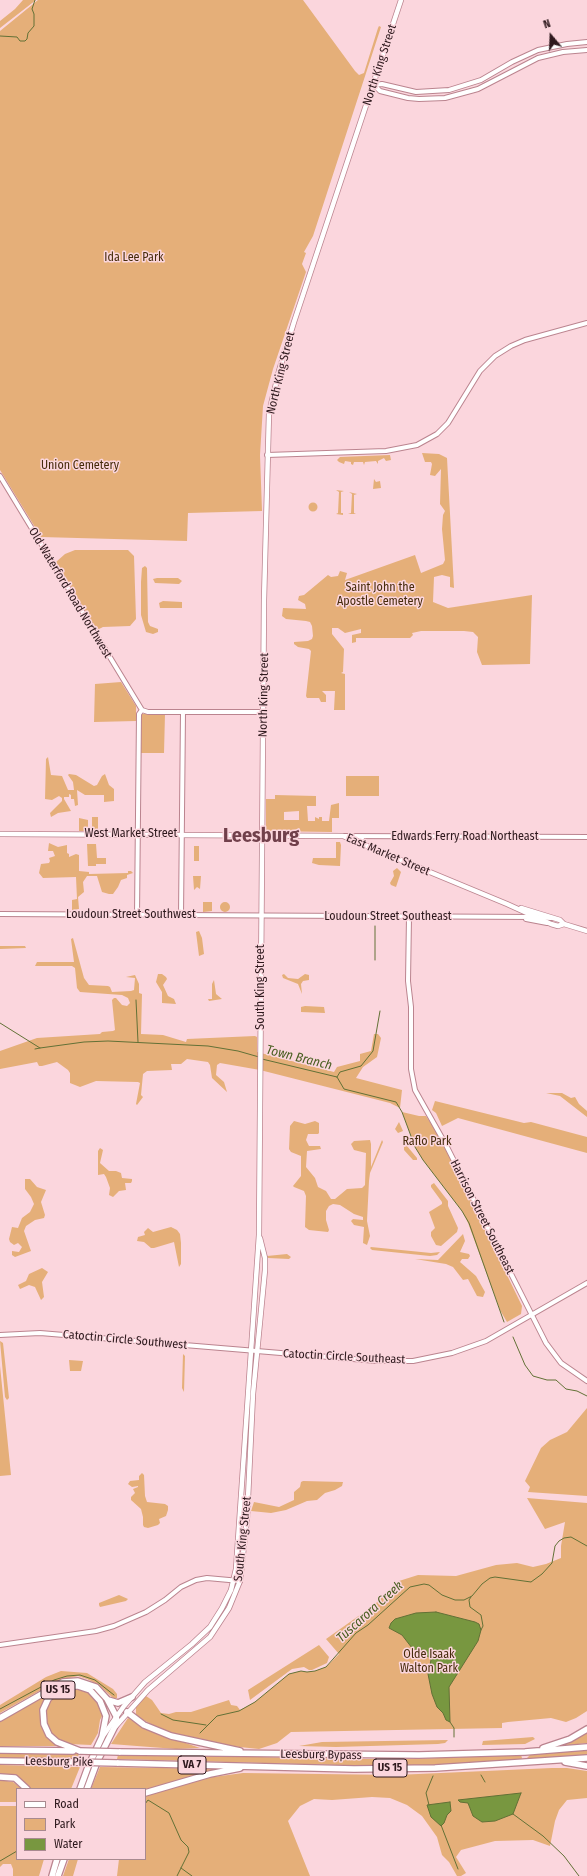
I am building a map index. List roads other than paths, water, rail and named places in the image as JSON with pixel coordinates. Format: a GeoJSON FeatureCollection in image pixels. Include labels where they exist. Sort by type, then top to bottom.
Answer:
{"type":"FeatureCollection","features":[{"type":"Feature","properties":{"kind":"highway"},"geometry":{"type":"LineString","coordinates":[[0,1718],[55,1686],[70,1681],[92,1685],[107,1700],[116,1716],[116,1726]]}},
{"type":"Feature","properties":{"kind":"highway","name":"US 15"},"geometry":{"type":"LineString","coordinates":[[80,1751],[57,1742],[49,1735],[45,1728],[43,1715],[45,1706],[48,1699],[56,1691],[68,1686],[78,1686],[90,1690],[95,1694],[103,1706],[106,1716],[102,1738]]}},
{"type":"Feature","properties":{"kind":"highway"},"geometry":{"type":"LineString","coordinates":[[107,1700],[118,1703],[132,1696]]}},
{"type":"Feature","properties":{"kind":"highway"},"geometry":{"type":"LineString","coordinates":[[127,1712],[144,1725],[178,1738],[230,1750],[266,1754]]}},
{"type":"Feature","properties":{"kind":"highway","name":"South King Street"},"geometry":{"type":"LineString","coordinates":[[87,1788],[100,1756],[116,1726]]}},
{"type":"Feature","properties":{"kind":"highway"},"geometry":{"type":"LineString","coordinates":[[524,1752],[561,1742],[587,1729]]}},
{"type":"Feature","properties":{"kind":"highway","name":"South King Street"},"geometry":{"type":"LineString","coordinates":[[81,1788],[82,1781],[102,1738]]}},
{"type":"Feature","properties":{"kind":"highway","name":"Leesburg Bypass"},"geometry":{"type":"LineString","coordinates":[[80,1751],[401,1755],[524,1752],[587,1747]]}},
{"type":"Feature","properties":{"kind":"highway","name":"Leesburg Pike"},"geometry":{"type":"LineString","coordinates":[[0,1750],[80,1751]]}},
{"type":"Feature","properties":{"kind":"highway","name":"Leesburg Bypass"},"geometry":{"type":"LineString","coordinates":[[117,1763],[354,1768],[434,1768],[587,1758]]}},
{"type":"Feature","properties":{"kind":"highway","name":"Leesburg Pike"},"geometry":{"type":"LineString","coordinates":[[0,1761],[117,1763]]}},
{"type":"Feature","properties":{"kind":"highway"},"geometry":{"type":"LineString","coordinates":[[551,1761],[587,1766]]}},
{"type":"Feature","properties":{"kind":"highway"},"geometry":{"type":"LineString","coordinates":[[146,1793],[224,1771],[267,1766]]}},
{"type":"Feature","properties":{"kind":"highway"},"geometry":{"type":"LineString","coordinates":[[0,1777],[15,1778],[26,1788]]}},
{"type":"Feature","properties":{"kind":"highway"},"geometry":{"type":"LineString","coordinates":[[52,1876],[57,1860]]}},
{"type":"Feature","properties":{"kind":"highway"},"geometry":{"type":"LineString","coordinates":[[58,1876],[64,1860]]}},
{"type":"Feature","properties":{"kind":"main road","name":"North King Street"},"geometry":{"type":"LineString","coordinates":[[262,835],[267,455],[269,413],[279,370],[401,0]]}},
{"type":"Feature","properties":{"kind":"main road","name":"West Market Street"},"geometry":{"type":"LineString","coordinates":[[0,834],[262,835]]}},
{"type":"Feature","properties":{"kind":"main road","name":"East Market Street"},"geometry":{"type":"LineString","coordinates":[[262,835],[343,836],[507,904],[533,917],[558,926],[564,924]]}},
{"type":"Feature","properties":{"kind":"main road","name":"South King Street"},"geometry":{"type":"LineString","coordinates":[[102,1738],[116,1716],[132,1696],[153,1674],[192,1644],[210,1627],[222,1608],[234,1581],[259,1235],[262,835]]}},
{"type":"Feature","properties":{"kind":"main road"},"geometry":{"type":"LineString","coordinates":[[360,843],[362,837]]}},
{"type":"Feature","properties":{"kind":"main road","name":"East Market Street"},"geometry":{"type":"LineString","coordinates":[[507,904],[560,920],[564,924],[587,930]]}},
{"type":"Feature","properties":{"kind":"main road","name":"South King Street"},"geometry":{"type":"LineString","coordinates":[[116,1726],[127,1712],[159,1679],[210,1636],[229,1608],[240,1581],[247,1519],[253,1395],[265,1265],[259,1235]]}},
{"type":"Feature","properties":{"kind":"street"},"geometry":{"type":"LineString","coordinates":[[374,85],[382,84],[416,92],[449,90],[482,80],[512,62],[538,50],[567,44],[587,42]]}},
{"type":"Feature","properties":{"kind":"street"},"geometry":{"type":"LineString","coordinates":[[374,85],[380,91],[408,98],[445,98],[464,94],[485,86],[538,58],[563,52],[587,50]]}},
{"type":"Feature","properties":{"kind":"street"},"geometry":{"type":"LineString","coordinates":[[267,455],[386,451],[403,449],[417,445],[437,434],[448,423],[480,371],[503,350],[525,340],[587,322]]}},
{"type":"Feature","properties":{"kind":"street","name":"Old Waterford Road Northwest"},"geometry":{"type":"LineString","coordinates":[[0,476],[142,710]]}},
{"type":"Feature","properties":{"kind":"street"},"geometry":{"type":"LineString","coordinates":[[137,915],[139,714],[142,710],[148,712],[263,712]]}},
{"type":"Feature","properties":{"kind":"street"},"geometry":{"type":"LineString","coordinates":[[181,915],[183,712]]}},
{"type":"Feature","properties":{"kind":"street","name":"Edwards Ferry Road Northeast"},"geometry":{"type":"LineString","coordinates":[[343,836],[587,837]]}},
{"type":"Feature","properties":{"kind":"street","name":"Loudoun Street Southwest"},"geometry":{"type":"LineString","coordinates":[[0,914],[261,916]]}},
{"type":"Feature","properties":{"kind":"street","name":"Loudoun Street Southeast"},"geometry":{"type":"LineString","coordinates":[[261,916],[533,917],[553,919]]}},
{"type":"Feature","properties":{"kind":"street","name":"Harrison Street Southeast"},"geometry":{"type":"LineString","coordinates":[[409,917],[408,982],[411,1007],[411,1069],[418,1096],[446,1145],[531,1316],[546,1343],[555,1356],[571,1371],[587,1381]]}},
{"type":"Feature","properties":{"kind":"street","name":"Loudoun Street Southeast"},"geometry":{"type":"LineString","coordinates":[[516,918],[551,924]]}},
{"type":"Feature","properties":{"kind":"street","name":"Catoctin Circle Southeast"},"geometry":{"type":"LineString","coordinates":[[251,1351],[383,1362],[413,1361],[452,1353],[478,1344],[531,1316],[587,1283]]}},
{"type":"Feature","properties":{"kind":"street","name":"Catoctin Circle Southwest"},"geometry":{"type":"LineString","coordinates":[[0,1335],[40,1334],[251,1351]]}},
{"type":"Feature","properties":{"kind":"street"},"geometry":{"type":"LineString","coordinates":[[0,1645],[103,1630],[134,1619],[191,1581],[207,1578],[240,1581]]}},
{"type":"Feature","properties":{"kind":"water"},"geometry":{"type":"Polygon","coordinates":[[[436,1612],[475,1622],[479,1624],[481,1630],[478,1641],[449,1687],[450,1722],[446,1720],[443,1713],[437,1707],[432,1694],[428,1674],[431,1660],[429,1657],[412,1648],[402,1635],[389,1628],[395,1619],[416,1613],[436,1612]]]}},
{"type":"Feature","properties":{"kind":"water"},"geometry":{"type":"Polygon","coordinates":[[[521,1793],[513,1814],[495,1821],[482,1822],[473,1816],[468,1803],[460,1802],[458,1800],[521,1793]]]}},
{"type":"Feature","properties":{"kind":"water"},"geometry":{"type":"Polygon","coordinates":[[[450,1802],[451,1811],[441,1826],[431,1817],[427,1805],[450,1802]]]}},
{"type":"Feature","properties":{"kind":"waterway"},"geometry":{"type":"LineString","coordinates":[[0,36],[17,37],[20,41],[25,41],[27,39],[28,33],[34,26],[34,14],[32,9],[35,0]]}},
{"type":"Feature","properties":{"kind":"waterway"},"geometry":{"type":"LineString","coordinates":[[375,926],[375,960]]}},
{"type":"Feature","properties":{"kind":"waterway"},"geometry":{"type":"LineString","coordinates":[[136,1000],[138,1042]]}},
{"type":"Feature","properties":{"kind":"waterway"},"geometry":{"type":"LineString","coordinates":[[337,1077],[340,1072],[361,1066],[373,1051],[380,1011]]}},
{"type":"Feature","properties":{"kind":"waterway","name":"Town Branch"},"geometry":{"type":"LineString","coordinates":[[0,1023],[40,1048],[84,1042],[108,1041],[208,1046],[238,1051],[259,1057]]}},
{"type":"Feature","properties":{"kind":"waterway","name":"Town Branch"},"geometry":{"type":"LineString","coordinates":[[35,1049],[40,1048]]}},
{"type":"Feature","properties":{"kind":"waterway","name":"Town Branch"},"geometry":{"type":"LineString","coordinates":[[262,1059],[337,1077],[344,1089],[396,1102],[402,1112],[415,1147],[423,1160],[462,1211],[469,1223],[504,1322]]}},
{"type":"Feature","properties":{"kind":"waterway","name":"Town Branch"},"geometry":{"type":"LineString","coordinates":[[513,1337],[525,1365],[533,1376],[547,1380],[556,1380],[566,1389],[577,1391],[587,1396]]}},
{"type":"Feature","properties":{"kind":"waterway","name":"Tuscarora Creek"},"geometry":{"type":"LineString","coordinates":[[200,1733],[217,1716],[239,1711],[255,1702],[289,1674],[301,1671],[315,1671],[326,1667],[356,1633],[368,1625],[410,1587],[424,1584],[429,1585],[442,1595],[455,1600],[464,1600],[472,1596],[482,1584],[490,1578],[495,1577],[531,1582],[542,1574],[552,1563],[555,1546],[564,1538],[571,1537],[587,1546]]}},
{"type":"Feature","properties":{"kind":"waterway"},"geometry":{"type":"LineString","coordinates":[[471,1597],[469,1600],[470,1607],[481,1615],[483,1626],[481,1630]]}},
{"type":"Feature","properties":{"kind":"waterway"},"geometry":{"type":"LineString","coordinates":[[0,1709],[54,1680],[67,1676],[80,1675],[95,1680],[114,1695]]}},
{"type":"Feature","properties":{"kind":"waterway"},"geometry":{"type":"LineString","coordinates":[[161,1714],[173,1720],[206,1725]]}},
{"type":"Feature","properties":{"kind":"waterway"},"geometry":{"type":"LineString","coordinates":[[450,1722],[454,1728],[454,1737]]}},
{"type":"Feature","properties":{"kind":"waterway"},"geometry":{"type":"LineString","coordinates":[[481,1775],[485,1782]]}},
{"type":"Feature","properties":{"kind":"waterway"},"geometry":{"type":"LineString","coordinates":[[429,1805],[426,1793],[433,1776]]}},
{"type":"Feature","properties":{"kind":"waterway"},"geometry":{"type":"LineString","coordinates":[[146,1803],[148,1800],[169,1813],[181,1840],[188,1847],[189,1852],[177,1876]]}},
{"type":"Feature","properties":{"kind":"waterway"},"geometry":{"type":"LineString","coordinates":[[513,1814],[543,1836],[564,1856],[579,1876]]}},
{"type":"Feature","properties":{"kind":"waterway"},"geometry":{"type":"LineString","coordinates":[[441,1825],[458,1869]]}},
{"type":"Feature","properties":{"kind":"waterway","name":"Tuscarora Creek"},"geometry":{"type":"LineString","coordinates":[[0,1861],[16,1852]]}},
{"type":"Feature","properties":{"kind":"waterway"},"geometry":{"type":"LineString","coordinates":[[181,1868],[192,1876]]}},
{"type":"Feature","properties":{"kind":"district","name":"Leesburg"},"geometry":{"type":"Point","coordinates":[261,836]}},
{"type":"Feature","properties":{"kind":"park label","name":"Ida Lee Park"},"geometry":{"type":"Point","coordinates":[134,258]}},
{"type":"Feature","properties":{"kind":"park label","name":"Union Cemetery"},"geometry":{"type":"Point","coordinates":[80,466]}},
{"type":"Feature","properties":{"kind":"park label","name":"Saint John the Apostle Cemetery"},"geometry":{"type":"Point","coordinates":[380,595]}},
{"type":"Feature","properties":{"kind":"park label","name":"Raflo Park"},"geometry":{"type":"Point","coordinates":[427,1142]}},
{"type":"Feature","properties":{"kind":"park label","name":"Olde Isaak Walton Park"},"geometry":{"type":"Point","coordinates":[429,1662]}}]}
